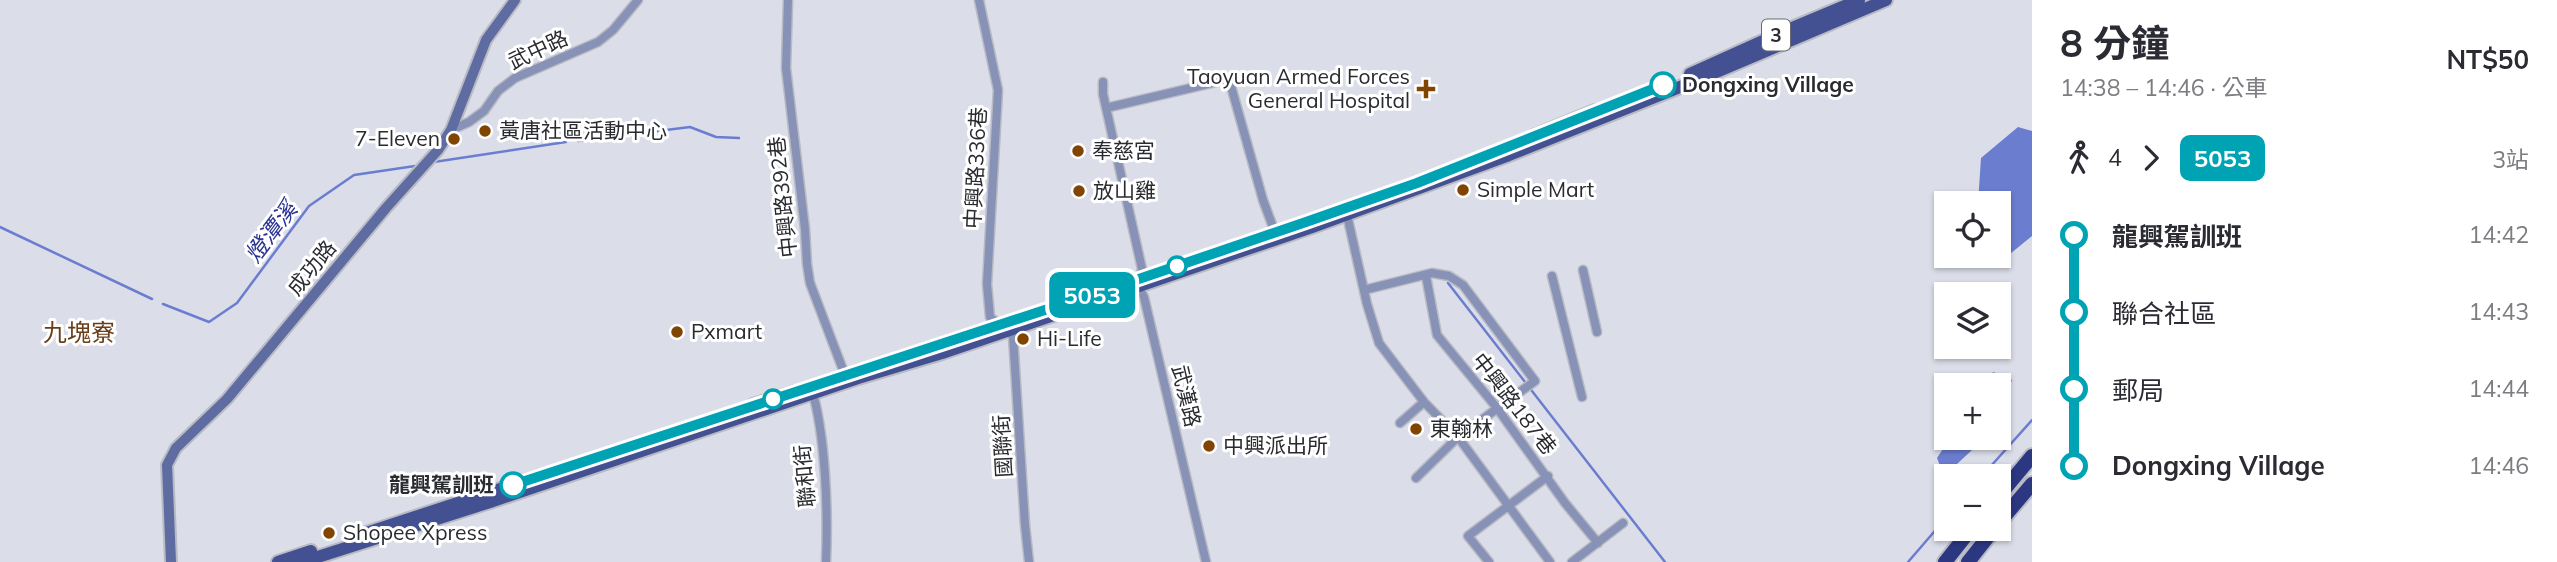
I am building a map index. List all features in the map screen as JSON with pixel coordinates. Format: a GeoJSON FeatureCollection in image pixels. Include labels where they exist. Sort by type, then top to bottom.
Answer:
{"type":"FeatureCollection","features":[{"type":"Feature","properties":{"kind":"highway"},"geometry":{"type":"LineString","coordinates":[[2011,481],[2032,456]]}},
{"type":"Feature","properties":{"kind":"highway"},"geometry":{"type":"LineString","coordinates":[[2011,509],[2032,484]]}},
{"type":"Feature","properties":{"kind":"highway"},"geometry":{"type":"LineString","coordinates":[[1945,562],[1962,541]]}},
{"type":"Feature","properties":{"kind":"highway"},"geometry":{"type":"LineString","coordinates":[[1968,562],[1985,541]]}},
{"type":"Feature","properties":{"kind":"main road","name":"3"},"geometry":{"type":"LineString","coordinates":[[302,562],[1276,235],[1417,183],[1694,73],[1859,0]]}},
{"type":"Feature","properties":{"kind":"main road","name":"3"},"geometry":{"type":"LineString","coordinates":[[1276,235],[1347,215],[1509,155],[1695,81],[1886,0]]}},
{"type":"Feature","properties":{"kind":"main road","name":"3"},"geometry":{"type":"LineString","coordinates":[[278,562],[812,391]]}},
{"type":"Feature","properties":{"kind":"street","name":"成功路"},"geometry":{"type":"LineString","coordinates":[[171,562],[167,465],[176,448],[228,398],[386,208],[438,150],[451,130],[486,40],[515,0]]}},
{"type":"Feature","properties":{"kind":"street","name":"武中路"},"geometry":{"type":"LineString","coordinates":[[451,130],[484,111],[498,91],[515,78],[598,42],[613,30],[638,0]]}},
{"type":"Feature","properties":{"kind":"street","name":"中興路392巷"},"geometry":{"type":"LineString","coordinates":[[788,0],[786,68],[807,264],[810,283],[846,379]]}},
{"type":"Feature","properties":{"kind":"street","name":"中興路336巷"},"geometry":{"type":"LineString","coordinates":[[979,0],[998,90],[987,284],[990,317],[1004,328]]}},
{"type":"Feature","properties":{"kind":"street"},"geometry":{"type":"LineString","coordinates":[[1106,108],[1229,79],[1263,200],[1276,235]]}},
{"type":"Feature","properties":{"kind":"street","name":"武漢路"},"geometry":{"type":"LineString","coordinates":[[1103,82],[1106,108],[1142,269],[1139,282],[1206,562]]}},
{"type":"Feature","properties":{"kind":"street"},"geometry":{"type":"LineString","coordinates":[[1347,215],[1379,343],[1424,402],[1458,437],[1550,562]]}},
{"type":"Feature","properties":{"kind":"street"},"geometry":{"type":"LineString","coordinates":[[1583,270],[1597,332]]}},
{"type":"Feature","properties":{"kind":"street"},"geometry":{"type":"LineString","coordinates":[[1364,290],[1438,273],[1449,276],[1462,285],[1530,385],[1458,437],[1416,478]]}},
{"type":"Feature","properties":{"kind":"street","name":"中興路187巷"},"geometry":{"type":"LineString","coordinates":[[1426,276],[1437,335],[1497,408],[1565,503],[1598,543]]}},
{"type":"Feature","properties":{"kind":"street"},"geometry":{"type":"LineString","coordinates":[[1552,276],[1582,397]]}},
{"type":"Feature","properties":{"kind":"street","name":"國聯街"},"geometry":{"type":"LineString","coordinates":[[1004,328],[1013,336],[1016,361],[1029,562]]}},
{"type":"Feature","properties":{"kind":"street","name":"聯和街"},"geometry":{"type":"LineString","coordinates":[[812,391],[818,421],[827,512],[826,562]]}},
{"type":"Feature","properties":{"kind":"street"},"geometry":{"type":"LineString","coordinates":[[1400,423],[1424,402]]}},
{"type":"Feature","properties":{"kind":"street"},"geometry":{"type":"LineString","coordinates":[[1489,562],[1468,536],[1548,476]]}},
{"type":"Feature","properties":{"kind":"street"},"geometry":{"type":"LineString","coordinates":[[1572,562],[1623,523]]}},
{"type":"Feature","properties":{"kind":"water"},"geometry":{"type":"Polygon","coordinates":[[[2018,127],[2032,131],[2032,236],[2011,253],[2011,191],[1979,191],[1981,158],[2018,127]]]}},
{"type":"Feature","properties":{"kind":"water"},"geometry":{"type":"Polygon","coordinates":[[[1942,450],[1972,450],[1957,464],[1939,464],[1937,458],[1942,450]]]}},
{"type":"Feature","properties":{"kind":"waterway","name":"燈潭溪"},"geometry":{"type":"LineString","coordinates":[[578,141],[690,127],[716,137],[739,138]]}},
{"type":"Feature","properties":{"kind":"waterway","name":"燈潭溪"},"geometry":{"type":"LineString","coordinates":[[434,162],[566,142]]}},
{"type":"Feature","properties":{"kind":"waterway","name":"燈潭溪"},"geometry":{"type":"LineString","coordinates":[[163,304],[209,322],[237,303],[309,206],[354,175],[415,166]]}},
{"type":"Feature","properties":{"kind":"waterway","name":"燈潭溪"},"geometry":{"type":"LineString","coordinates":[[0,227],[152,299]]}},
{"type":"Feature","properties":{"kind":"waterway"},"geometry":{"type":"LineString","coordinates":[[1448,283],[1665,562]]}},
{"type":"Feature","properties":{"kind":"waterway"},"geometry":{"type":"LineString","coordinates":[[1993,464],[2032,420]]}},
{"type":"Feature","properties":{"kind":"waterway"},"geometry":{"type":"LineString","coordinates":[[1908,562],[1934,532]]}},
{"type":"Feature","properties":{"kind":"bus line","name":"5053"},"geometry":{"type":"LineString","coordinates":[[513,485],[1306,222],[1417,183],[1663,85]]}},
{"type":"Feature","properties":{"kind":"place","name":"Dongxing Village"},"geometry":{"type":"Point","coordinates":[1663,85]}},
{"type":"Feature","properties":{"kind":"place","name":"Taoyuan Armed Forces General Hospital"},"geometry":{"type":"Point","coordinates":[1426,89]}},
{"type":"Feature","properties":{"kind":"place","name":"黃唐社區活動中心"},"geometry":{"type":"Point","coordinates":[485,131]}},
{"type":"Feature","properties":{"kind":"place","name":"7-Eleven"},"geometry":{"type":"Point","coordinates":[454,139]}},
{"type":"Feature","properties":{"kind":"place","name":"奉慈宮"},"geometry":{"type":"Point","coordinates":[1078,151]}},
{"type":"Feature","properties":{"kind":"place","name":"Simple Mart"},"geometry":{"type":"Point","coordinates":[1463,190]}},
{"type":"Feature","properties":{"kind":"place","name":"放山雞"},"geometry":{"type":"Point","coordinates":[1079,191]}},
{"type":"Feature","properties":{"kind":"place","name":"Pxmart"},"geometry":{"type":"Point","coordinates":[677,332]}},
{"type":"Feature","properties":{"kind":"place","name":"Hi-Life"},"geometry":{"type":"Point","coordinates":[1023,339]}},
{"type":"Feature","properties":{"kind":"place","name":"東翰林"},"geometry":{"type":"Point","coordinates":[1416,429]}},
{"type":"Feature","properties":{"kind":"place","name":"中興派出所"},"geometry":{"type":"Point","coordinates":[1209,446]}},
{"type":"Feature","properties":{"kind":"place","name":"龍興駕訓班"},"geometry":{"type":"Point","coordinates":[513,485]}},
{"type":"Feature","properties":{"kind":"place","name":"Shopee Xpress"},"geometry":{"type":"Point","coordinates":[329,533]}},
{"type":"Feature","properties":{"kind":"district","name":"九塊寮"},"geometry":{"type":"Point","coordinates":[79,333]}}]}
